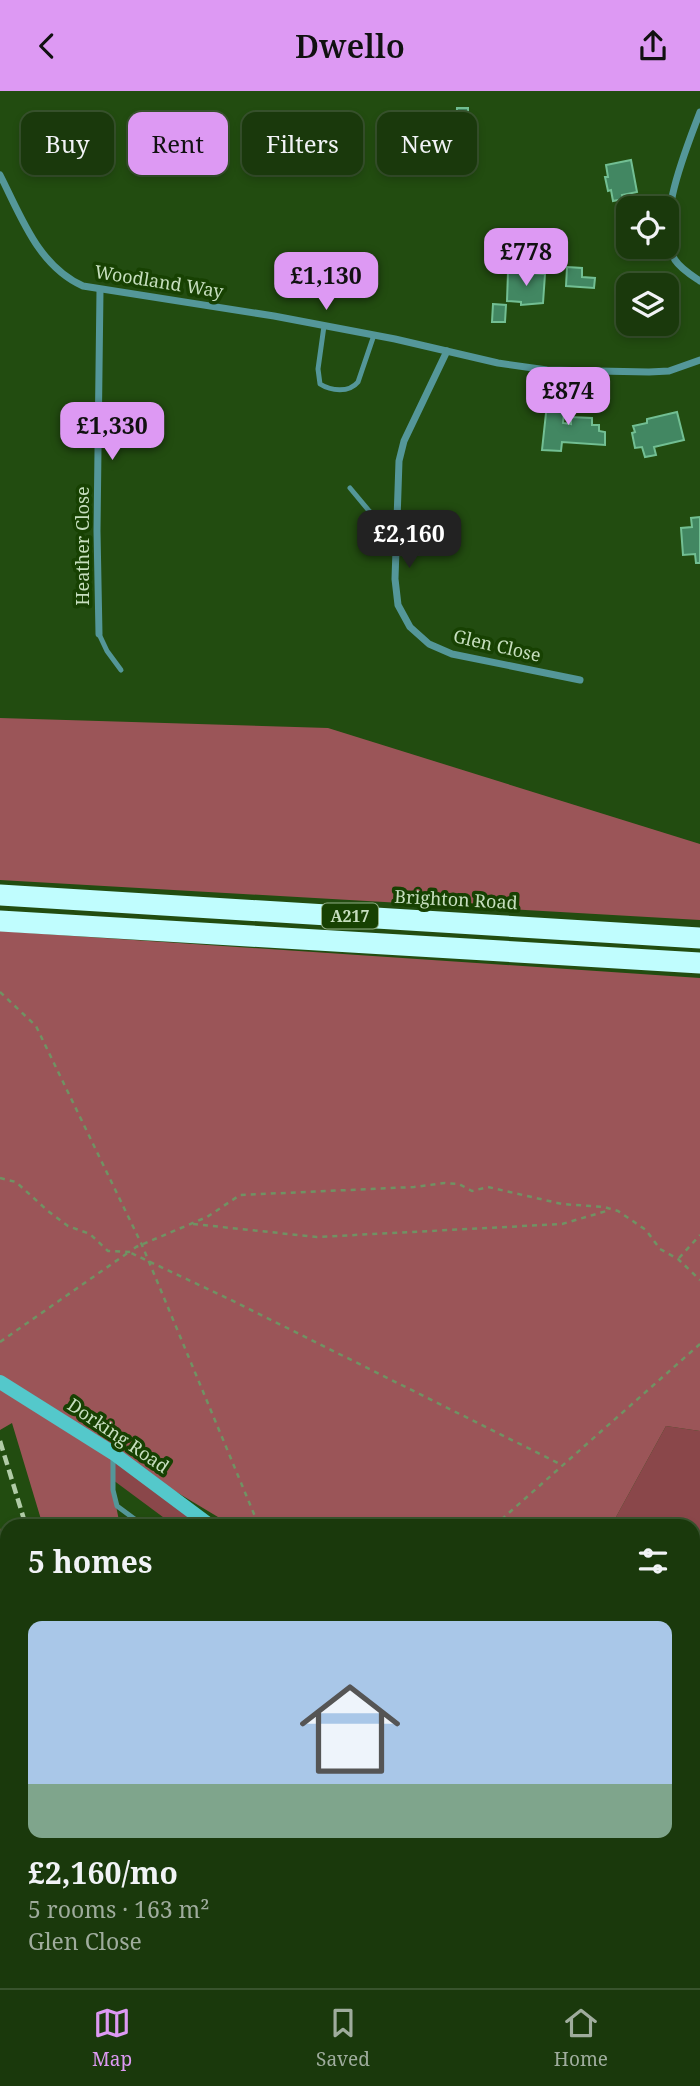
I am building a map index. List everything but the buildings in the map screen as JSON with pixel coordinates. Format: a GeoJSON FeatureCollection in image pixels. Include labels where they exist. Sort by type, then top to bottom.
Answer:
{"type":"FeatureCollection","features":[{"type":"Feature","properties":{"kind":"highway","name":"Brighton Road"},"geometry":{"type":"LineString","coordinates":[[0,895],[700,938]]}},
{"type":"Feature","properties":{"kind":"highway","name":"A217"},"geometry":{"type":"LineString","coordinates":[[0,921],[700,963]]}},
{"type":"Feature","properties":{"kind":"main road","name":"Dorking Road"},"geometry":{"type":"LineString","coordinates":[[0,1382],[113,1453],[202,1519]]}},
{"type":"Feature","properties":{"kind":"street"},"geometry":{"type":"LineString","coordinates":[[700,111],[679,169],[669,218],[671,249],[676,260],[687,273],[700,281]]}},
{"type":"Feature","properties":{"kind":"street","name":"Woodland Way"},"geometry":{"type":"LineString","coordinates":[[0,175],[23,222],[54,268],[66,279],[100,290],[324,326],[498,363],[547,370],[669,371],[700,360]]}},
{"type":"Feature","properties":{"kind":"street","name":"Heather Close"},"geometry":{"type":"LineString","coordinates":[[99,634],[97,531],[100,290]]}},
{"type":"Feature","properties":{"kind":"street","name":"Glen Close"},"geometry":{"type":"LineString","coordinates":[[447,351],[404,441],[399,461],[395,579],[398,605],[410,627],[429,645],[452,654],[580,680]]}},
{"type":"Feature","properties":{"kind":"lane"},"geometry":{"type":"LineString","coordinates":[[324,326],[318,369],[320,384],[327,389],[354,387],[374,335]]}},
{"type":"Feature","properties":{"kind":"lane"},"geometry":{"type":"LineString","coordinates":[[350,488],[370,512],[397,520]]}},
{"type":"Feature","properties":{"kind":"lane"},"geometry":{"type":"LineString","coordinates":[[99,634],[121,670]]}},
{"type":"Feature","properties":{"kind":"lane"},"geometry":{"type":"LineString","coordinates":[[113,1453],[113,1490],[117,1506],[135,1519]]}},
{"type":"Feature","properties":{"kind":"path"},"geometry":{"type":"LineString","coordinates":[[0,992],[36,1026],[142,1245],[256,1519]]}},
{"type":"Feature","properties":{"kind":"path"},"geometry":{"type":"LineString","coordinates":[[0,1178],[16,1182],[48,1212],[68,1226],[90,1234],[108,1251],[129,1252],[562,1465]]}},
{"type":"Feature","properties":{"kind":"path"},"geometry":{"type":"LineString","coordinates":[[0,1342],[129,1252],[206,1217],[240,1195],[364,1190],[445,1183],[459,1184],[472,1191],[488,1187],[562,1203],[613,1209],[646,1230],[660,1249],[678,1259],[700,1280]]}},
{"type":"Feature","properties":{"kind":"path"},"geometry":{"type":"LineString","coordinates":[[190,1224],[317,1237],[562,1224],[613,1209]]}},
{"type":"Feature","properties":{"kind":"path"},"geometry":{"type":"LineString","coordinates":[[678,1259],[700,1235]]}},
{"type":"Feature","properties":{"kind":"path"},"geometry":{"type":"LineString","coordinates":[[502,1519],[700,1344]]}},
{"type":"Feature","properties":{"kind":"shaded area"},"geometry":{"type":"Polygon","coordinates":[[[0,718],[328,728],[700,844],[700,920],[0,880],[0,718]]]}},
{"type":"Feature","properties":{"kind":"shaded area"},"geometry":{"type":"Polygon","coordinates":[[[0,931],[700,978],[700,1431],[666,1426],[615,1519],[221,1519],[113,1454],[113,1490],[119,1519],[41,1519],[12,1423],[0,1430],[0,931]]]}},
{"type":"Feature","properties":{"kind":"shaded area"},"geometry":{"type":"Polygon","coordinates":[[[666,1426],[700,1431],[700,1519],[615,1519],[666,1426]]]}},
{"type":"Feature","properties":{"kind":"shaded area"},"geometry":{"type":"Polygon","coordinates":[[[113,1453],[202,1519],[166,1519],[113,1480],[113,1453]]]}},
{"type":"Feature","properties":{"kind":"railway"},"geometry":{"type":"LineString","coordinates":[[0,1441],[24,1519]]}}]}
